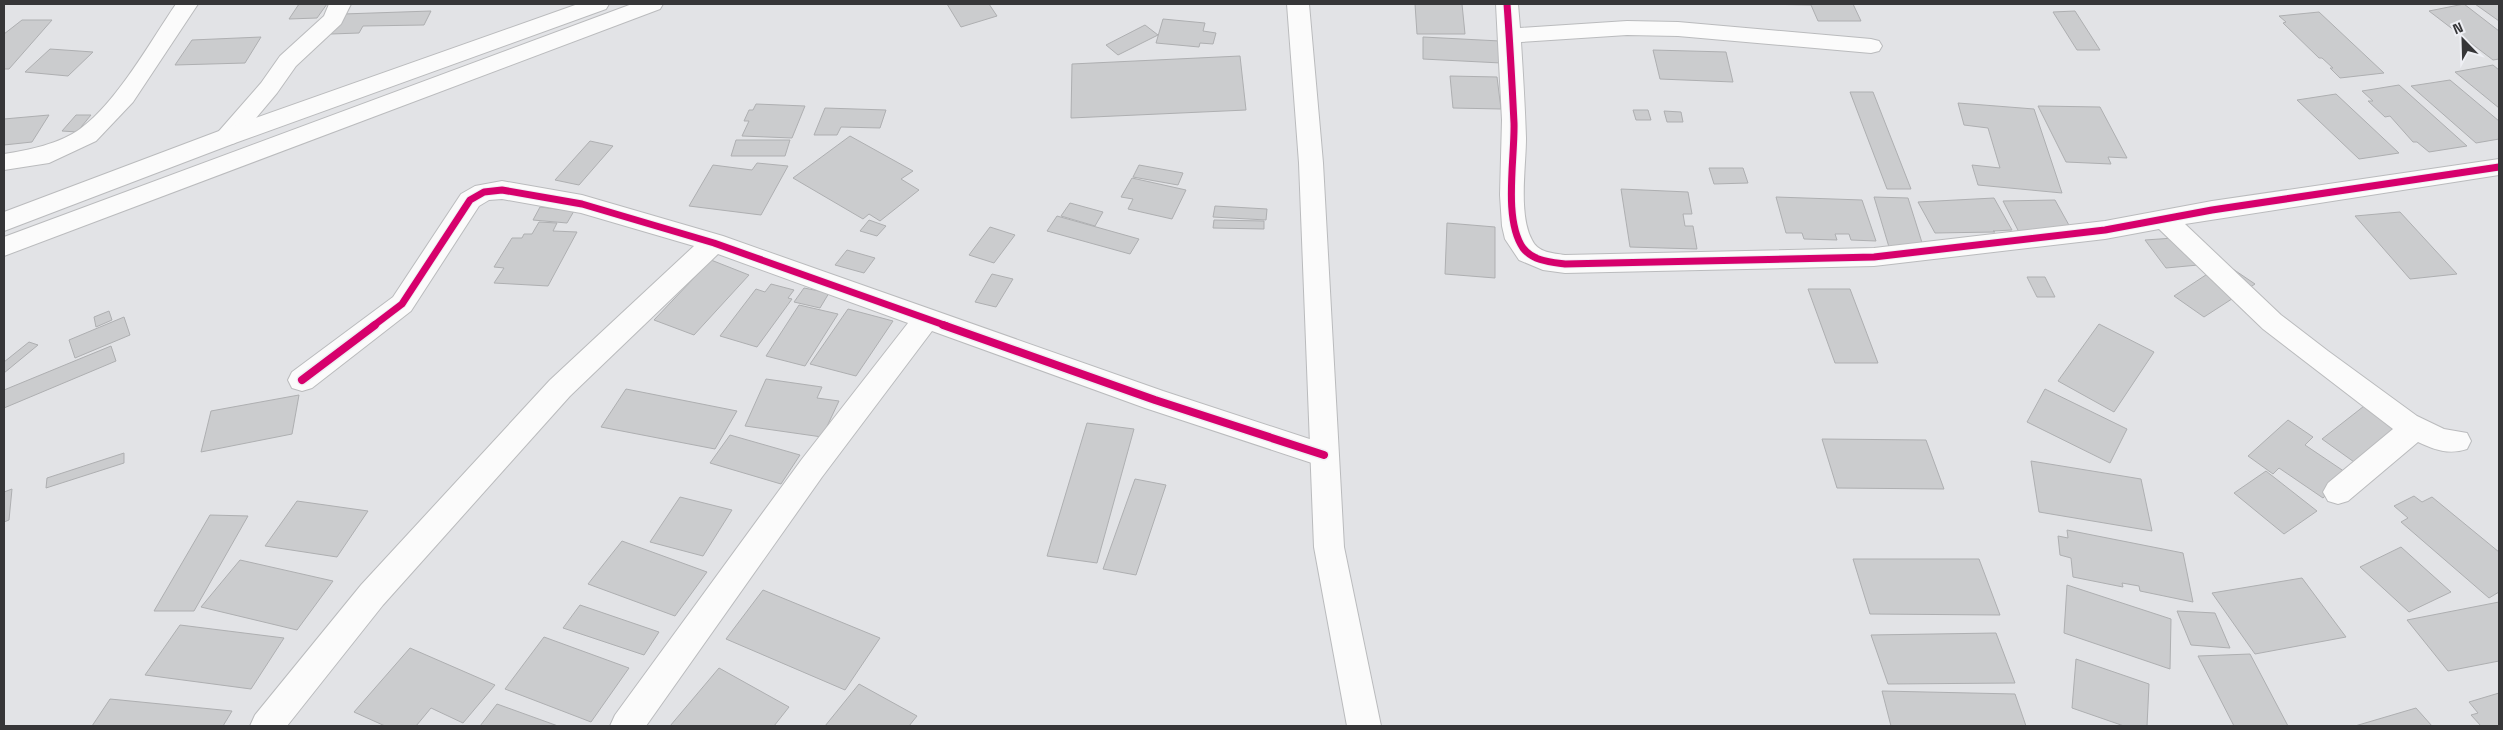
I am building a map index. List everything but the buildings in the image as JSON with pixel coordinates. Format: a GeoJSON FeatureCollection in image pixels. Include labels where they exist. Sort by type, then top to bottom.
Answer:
{"type":"FeatureCollection","features":[{"type":"Feature","properties":{"kind":"main road"},"geometry":{"type":"LineString","coordinates":[[4,162],[40,157],[88,135],[125,96],[187,4]]}},
{"type":"Feature","properties":{"kind":"main road"},"geometry":{"type":"LineString","coordinates":[[227,136],[269,88],[288,60],[333,19],[340,4]]}},
{"type":"Feature","properties":{"kind":"main road"},"geometry":{"type":"LineString","coordinates":[[4,222],[227,136],[598,4]]}},
{"type":"Feature","properties":{"kind":"main road"},"geometry":{"type":"LineString","coordinates":[[4,247],[652,4]]}},
{"type":"Feature","properties":{"kind":"main road"},"geometry":{"type":"LineString","coordinates":[[1298,4],[1311,163],[1329,547],[1364,726]]}},
{"type":"Feature","properties":{"kind":"main road"},"geometry":{"type":"LineString","coordinates":[[1507,4],[1514,140],[1512,198],[1516,228],[1522,248],[1539,261],[1565,264],[1874,257],[2104,230],[2499,167]]}},
{"type":"Feature","properties":{"kind":"main road"},"geometry":{"type":"LineString","coordinates":[[1509,36],[1627,28],[1678,28],[1871,46]]}},
{"type":"Feature","properties":{"kind":"main road"},"geometry":{"type":"LineString","coordinates":[[302,380],[402,304],[470,200],[484,192],[510,191],[582,204],[714,243],[1155,400],[1324,455]]}},
{"type":"Feature","properties":{"kind":"main road"},"geometry":{"type":"LineString","coordinates":[[2164,219],[2272,322],[2325,364],[2415,428],[2441,440],[2457,441]]}},
{"type":"Feature","properties":{"kind":"main road"},"geometry":{"type":"LineString","coordinates":[[267,726],[372,595],[560,388],[714,243]]}},
{"type":"Feature","properties":{"kind":"main road"},"geometry":{"type":"LineString","coordinates":[[627,726],[812,468],[926,319]]}},
{"type":"Feature","properties":{"kind":"main road"},"geometry":{"type":"LineString","coordinates":[[2338,492],[2415,428]]}},
{"type":"Feature","properties":{"kind":"cycle path"},"geometry":{"type":"LineString","coordinates":[[1507,4],[1514,120],[1512,195],[1515,226],[1518,239],[1524,249],[1533,257],[1548,262],[1565,264],[1874,257],[2105,230],[2212,210],[2499,167]]}},
{"type":"Feature","properties":{"kind":"cycle path"},"geometry":{"type":"LineString","coordinates":[[302,380],[402,304],[470,200],[484,192],[502,190],[582,204],[714,243],[1155,400],[1324,455]]}}]}
